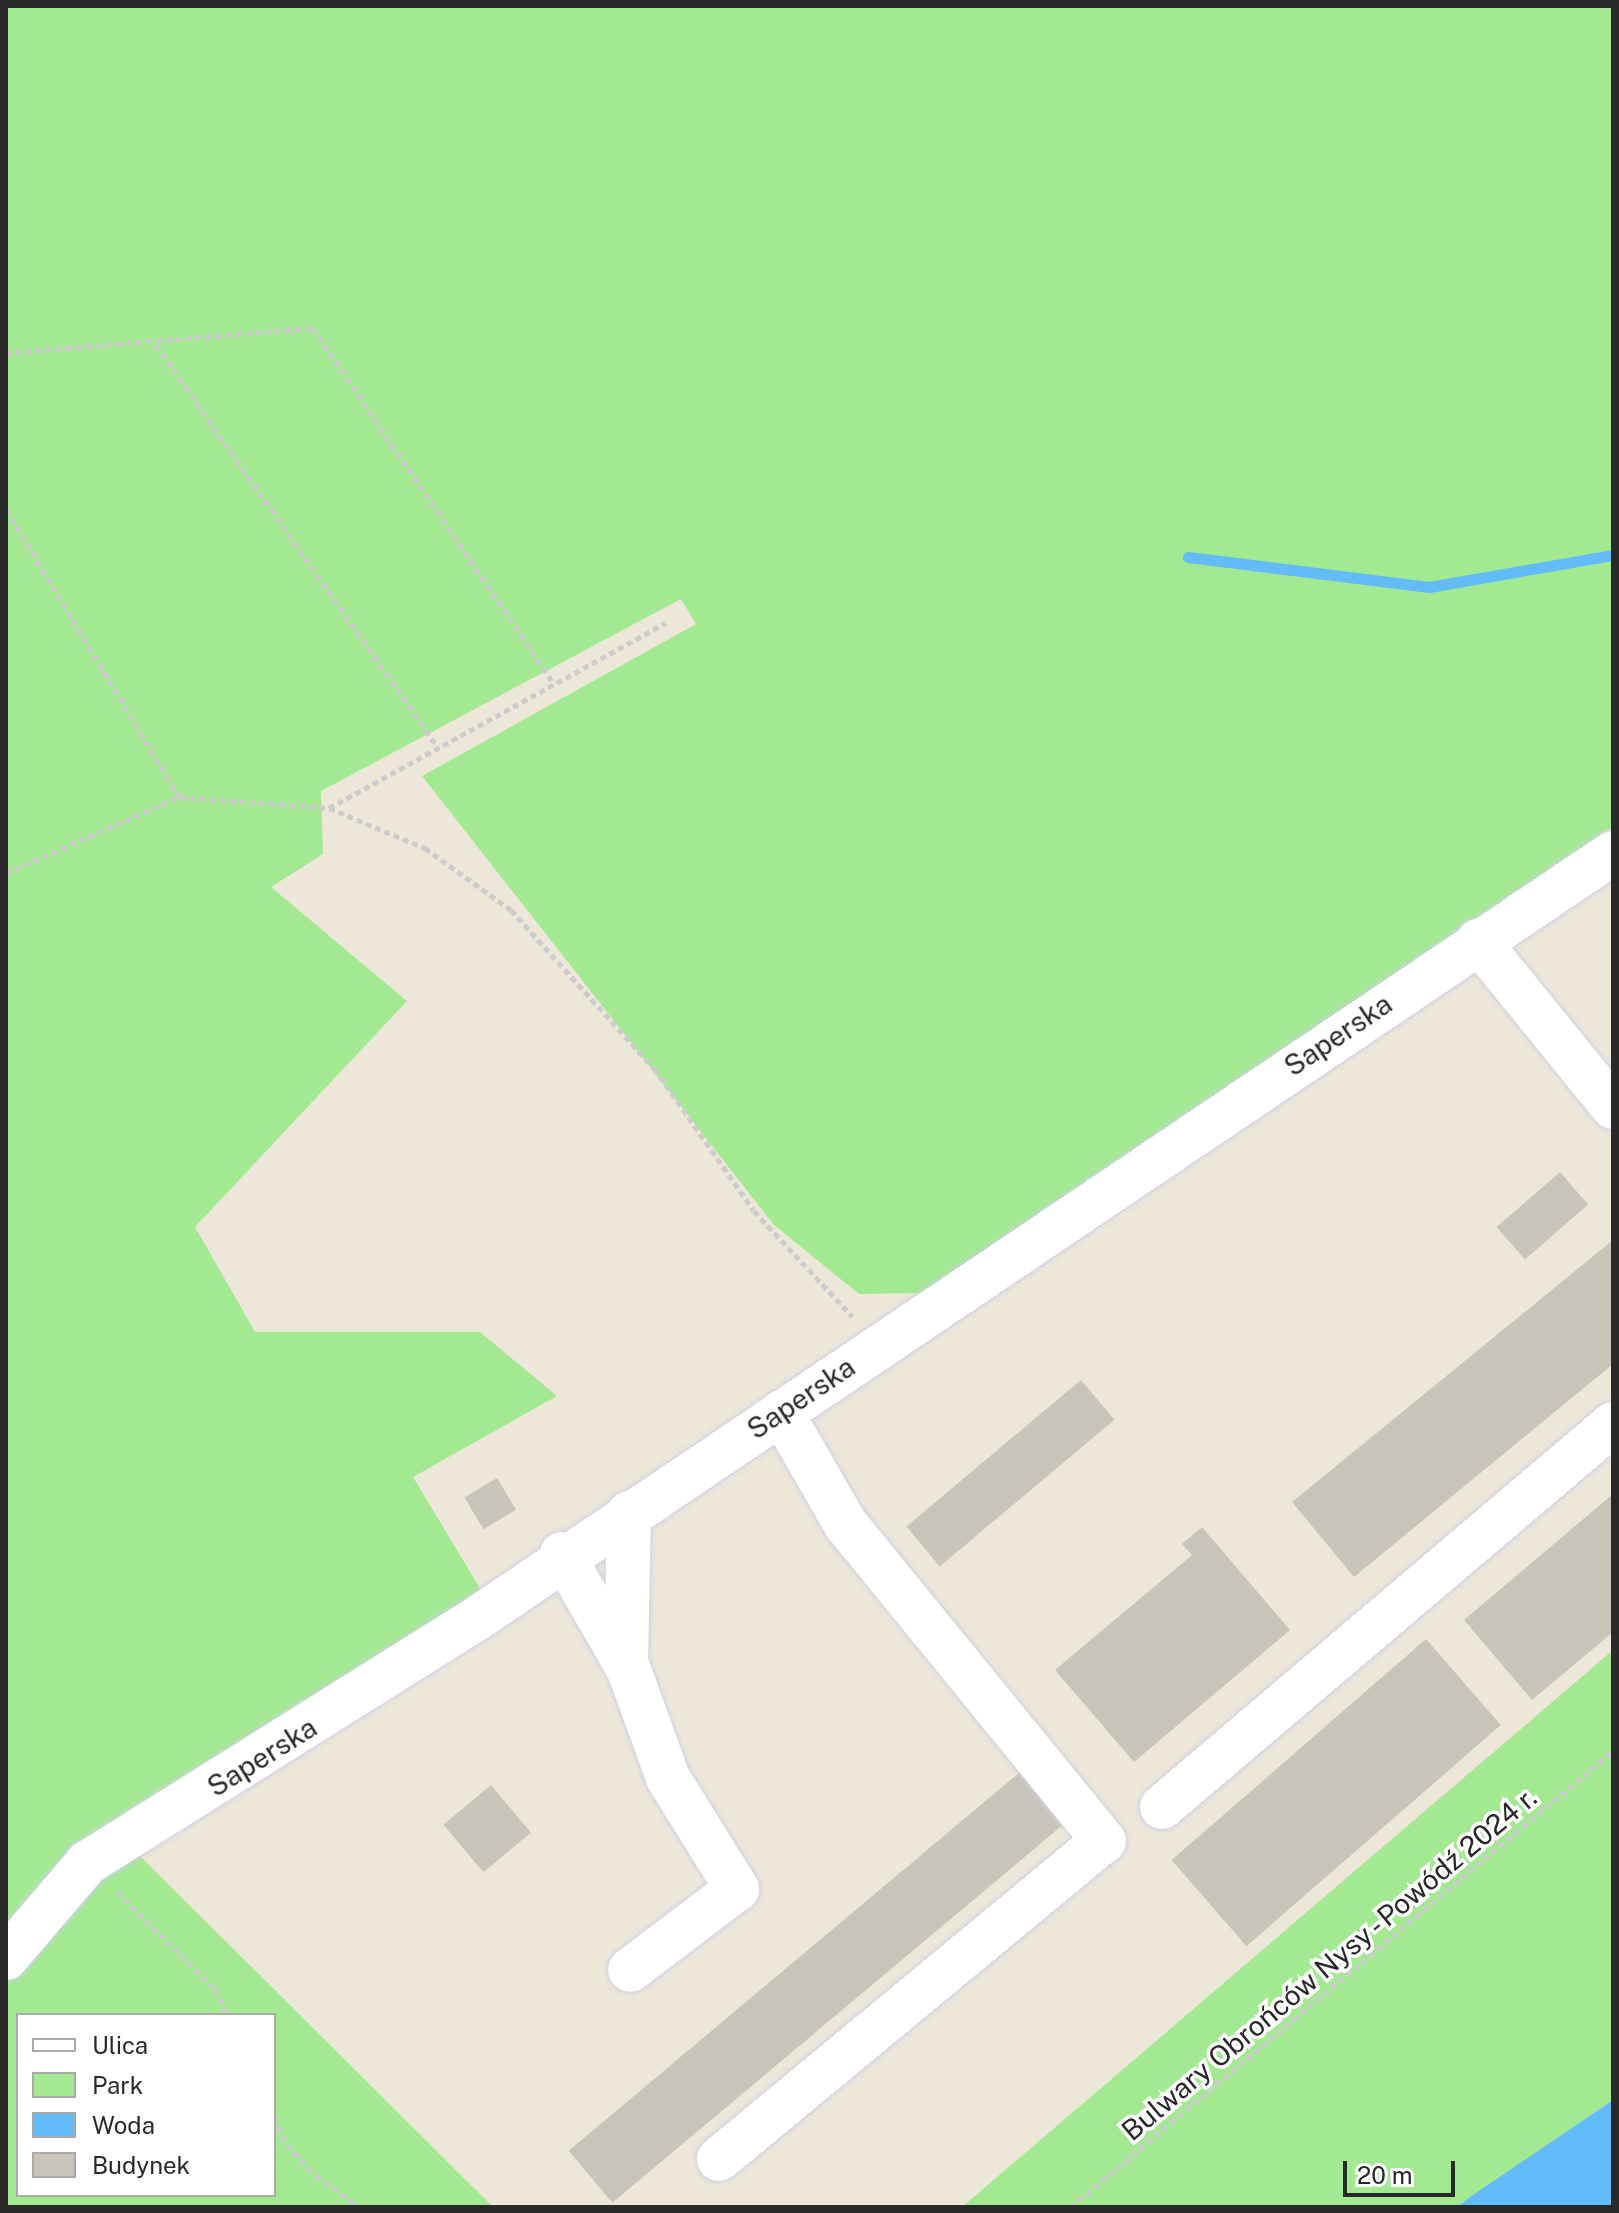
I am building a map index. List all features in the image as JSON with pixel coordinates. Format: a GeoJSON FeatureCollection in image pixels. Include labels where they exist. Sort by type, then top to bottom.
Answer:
{"type":"FeatureCollection","features":[{"type":"Feature","properties":{"kind":"street","name":"Saperska"},"geometry":{"type":"LineString","coordinates":[[6,1958],[87,1863],[238,1774],[562,1554],[880,1346],[1613,853]]}},
{"type":"Feature","properties":{"kind":"street"},"geometry":{"type":"LineString","coordinates":[[1478,941],[1613,1107]]}},
{"type":"Feature","properties":{"kind":"street"},"geometry":{"type":"LineString","coordinates":[[719,2159],[1104,1841],[846,1525],[781,1412]]}},
{"type":"Feature","properties":{"kind":"street"},"geometry":{"type":"LineString","coordinates":[[1162,1807],[1613,1424]]}},
{"type":"Feature","properties":{"kind":"street"},"geometry":{"type":"LineString","coordinates":[[626,1665],[629,1513]]}},
{"type":"Feature","properties":{"kind":"street"},"geometry":{"type":"LineString","coordinates":[[562,1554],[626,1665],[668,1778],[737,1889],[630,1970]]}},
{"type":"Feature","properties":{"kind":"path"},"geometry":{"type":"LineString","coordinates":[[6,353],[155,344],[313,328],[553,682]]}},
{"type":"Feature","properties":{"kind":"path"},"geometry":{"type":"LineString","coordinates":[[155,344],[435,744]]}},
{"type":"Feature","properties":{"kind":"path"},"geometry":{"type":"LineString","coordinates":[[6,509],[179,797]]}},
{"type":"Feature","properties":{"kind":"path"},"geometry":{"type":"LineString","coordinates":[[329,808],[435,744],[665,623]]}},
{"type":"Feature","properties":{"kind":"path"},"geometry":{"type":"LineString","coordinates":[[6,873],[179,797],[329,808],[425,848],[511,910],[654,1068],[754,1211],[880,1346]]}},
{"type":"Feature","properties":{"kind":"path","name":"Bulwary Obrońców Nysy - Powódź 2024 r."},"geometry":{"type":"LineString","coordinates":[[1071,2207],[1613,1751]]}},
{"type":"Feature","properties":{"kind":"path"},"geometry":{"type":"LineString","coordinates":[[87,1863],[215,1989],[226,2013]]}},
{"type":"Feature","properties":{"kind":"path"},"geometry":{"type":"LineString","coordinates":[[276,2121],[287,2145],[316,2176],[360,2207]]}},
{"type":"Feature","properties":{"kind":"green space"},"geometry":{"type":"Polygon","coordinates":[[[6,6],[1613,6],[1613,827],[923,1293],[859,1294],[774,1225],[422,776],[696,624],[681,599],[321,791],[323,854],[271,887],[407,1001],[195,1227],[255,1332],[480,1332],[557,1396],[413,1477],[481,1590],[256,1744],[125,1812],[140,1856],[493,2207],[6,2207],[6,6]]]}},
{"type":"Feature","properties":{"kind":"green space"},"geometry":{"type":"Polygon","coordinates":[[[1613,1650],[1613,2100],[1457,2207],[962,2207],[1613,1650]]]}},
{"type":"Feature","properties":{"kind":"water"},"geometry":{"type":"Polygon","coordinates":[[[1613,2100],[1613,2207],[1457,2207],[1473,2195],[1613,2100]]]}},
{"type":"Feature","properties":{"kind":"building"},"geometry":{"type":"Polygon","coordinates":[[[1560,1172],[1588,1204],[1525,1260],[1497,1227],[1560,1172]]]}},
{"type":"Feature","properties":{"kind":"building"},"geometry":{"type":"Polygon","coordinates":[[[1613,1240],[1613,1364],[1354,1577],[1292,1502],[1613,1240]]]}},
{"type":"Feature","properties":{"kind":"building"},"geometry":{"type":"Polygon","coordinates":[[[1081,1380],[1114,1420],[940,1566],[906,1527],[1081,1380]]]}},
{"type":"Feature","properties":{"kind":"building"},"geometry":{"type":"Polygon","coordinates":[[[497,1478],[516,1510],[483,1529],[464,1498],[497,1478]]]}},
{"type":"Feature","properties":{"kind":"building"},"geometry":{"type":"Polygon","coordinates":[[[1613,1494],[1613,1632],[1532,1700],[1464,1620],[1613,1494]]]}},
{"type":"Feature","properties":{"kind":"building"},"geometry":{"type":"Polygon","coordinates":[[[1202,1527],[1290,1630],[1134,1762],[1055,1670],[1192,1555],[1182,1544],[1202,1527]]]}},
{"type":"Feature","properties":{"kind":"building"},"geometry":{"type":"Polygon","coordinates":[[[1426,1639],[1501,1725],[1246,1946],[1172,1860],[1426,1639]]]}},
{"type":"Feature","properties":{"kind":"building"},"geometry":{"type":"Polygon","coordinates":[[[1026,1767],[1070,1819],[612,2203],[569,2151],[1026,1767]]]}},
{"type":"Feature","properties":{"kind":"building"},"geometry":{"type":"Polygon","coordinates":[[[491,1785],[531,1832],[483,1872],[444,1825],[491,1785]]]}},
{"type":"Feature","properties":{"kind":"waterway"},"geometry":{"type":"LineString","coordinates":[[1188,557],[1429,587],[1613,555]]}}]}
